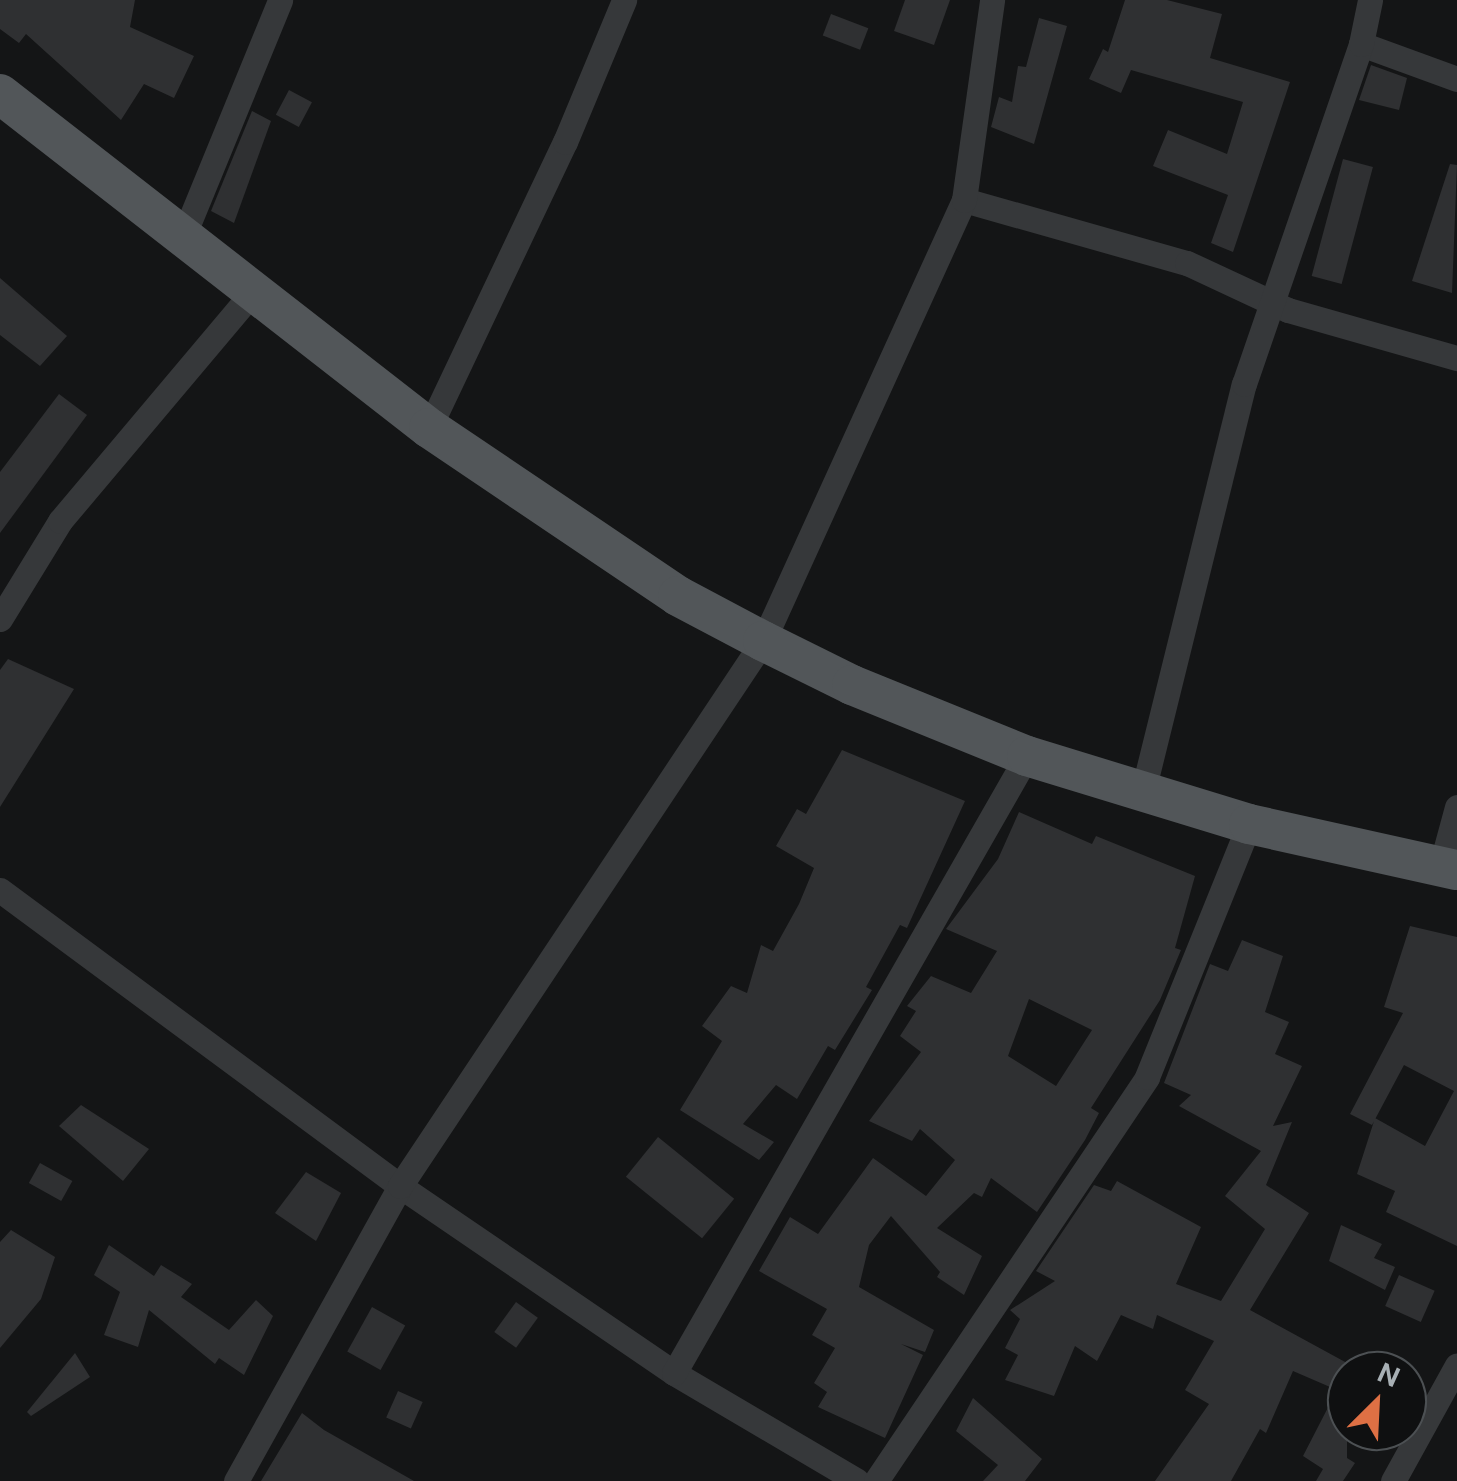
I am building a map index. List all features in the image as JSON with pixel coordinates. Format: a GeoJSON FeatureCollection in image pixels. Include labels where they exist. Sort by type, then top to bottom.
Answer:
{"type":"FeatureCollection","features":[{"type":"Feature","properties":{"kind":"main road"},"geometry":{"type":"LineString","coordinates":[[0,94],[430,428],[678,596],[852,686],[1027,756],[1250,824],[1449,868]]}},
{"type":"Feature","properties":{"kind":"street"},"geometry":{"type":"LineString","coordinates":[[183,237],[280,0]]}},
{"type":"Feature","properties":{"kind":"street"},"geometry":{"type":"LineString","coordinates":[[430,428],[565,142],[624,0]]}},
{"type":"Feature","properties":{"kind":"street"},"geometry":{"type":"LineString","coordinates":[[236,1481],[400,1186],[763,641],[964,200],[992,0]]}},
{"type":"Feature","properties":{"kind":"street"},"geometry":{"type":"LineString","coordinates":[[1143,792],[1269,297],[1361,44],[1370,0]]}},
{"type":"Feature","properties":{"kind":"street"},"geometry":{"type":"LineString","coordinates":[[1361,44],[1457,78]]}},
{"type":"Feature","properties":{"kind":"street"},"geometry":{"type":"LineString","coordinates":[[964,200],[1187,263],[1269,297],[1288,310],[1457,358]]}},
{"type":"Feature","properties":{"kind":"street"},"geometry":{"type":"LineString","coordinates":[[0,619],[60,521],[252,293]]}},
{"type":"Feature","properties":{"kind":"street"},"geometry":{"type":"LineString","coordinates":[[674,1372],[1027,756]]}},
{"type":"Feature","properties":{"kind":"street"},"geometry":{"type":"LineString","coordinates":[[1449,868],[1457,807]]}},
{"type":"Feature","properties":{"kind":"street"},"geometry":{"type":"LineString","coordinates":[[876,1481],[1147,1077],[1250,824]]}},
{"type":"Feature","properties":{"kind":"street"},"geometry":{"type":"LineString","coordinates":[[0,890],[400,1186],[674,1372],[857,1481]]}},
{"type":"Feature","properties":{"kind":"street"},"geometry":{"type":"LineString","coordinates":[[1393,1481],[1457,1364]]}},
{"type":"Feature","properties":{"kind":"building"},"geometry":{"type":"Polygon","coordinates":[[[0,0],[135,0],[130,27],[194,56],[174,98],[144,84],[121,120],[26,34],[19,43],[0,29],[0,0]]]}},
{"type":"Feature","properties":{"kind":"building"},"geometry":{"type":"Polygon","coordinates":[[[905,0],[950,0],[934,45],[894,31],[905,0]]]}},
{"type":"Feature","properties":{"kind":"building"},"geometry":{"type":"Polygon","coordinates":[[[1125,0],[1167,0],[1222,14],[1210,58],[1290,82],[1233,252],[1211,243],[1228,195],[1153,166],[1168,130],[1227,154],[1243,102],[1131,70],[1121,93],[1089,79],[1103,49],[1108,52],[1125,0]]]}},
{"type":"Feature","properties":{"kind":"building"},"geometry":{"type":"Polygon","coordinates":[[[831,14],[868,28],[860,50],[823,35],[831,14]]]}},
{"type":"Feature","properties":{"kind":"building"},"geometry":{"type":"Polygon","coordinates":[[[1039,18],[1067,26],[1034,144],[991,127],[999,97],[1012,102],[1018,66],[1026,67],[1039,18]]]}},
{"type":"Feature","properties":{"kind":"building"},"geometry":{"type":"Polygon","coordinates":[[[1371,65],[1407,78],[1399,110],[1359,100],[1371,65]]]}},
{"type":"Feature","properties":{"kind":"building"},"geometry":{"type":"Polygon","coordinates":[[[289,90],[312,102],[299,127],[276,115],[289,90]]]}},
{"type":"Feature","properties":{"kind":"building"},"geometry":{"type":"Polygon","coordinates":[[[252,111],[271,121],[234,223],[211,211],[252,111]]]}},
{"type":"Feature","properties":{"kind":"building"},"geometry":{"type":"Polygon","coordinates":[[[1343,159],[1373,167],[1342,284],[1312,276],[1343,159]]]}},
{"type":"Feature","properties":{"kind":"building"},"geometry":{"type":"Polygon","coordinates":[[[1450,164],[1457,165],[1452,293],[1412,281],[1450,164]]]}},
{"type":"Feature","properties":{"kind":"building"},"geometry":{"type":"Polygon","coordinates":[[[0,278],[67,336],[40,366],[0,335],[0,278]]]}},
{"type":"Feature","properties":{"kind":"building"},"geometry":{"type":"Polygon","coordinates":[[[59,394],[87,415],[0,533],[0,472],[59,394]]]}},
{"type":"Feature","properties":{"kind":"building"},"geometry":{"type":"Polygon","coordinates":[[[8,659],[74,689],[0,807],[0,670],[8,659]]]}},
{"type":"Feature","properties":{"kind":"building"},"geometry":{"type":"Polygon","coordinates":[[[842,750],[965,801],[907,928],[900,925],[866,987],[872,990],[835,1050],[828,1046],[797,1099],[776,1085],[743,1124],[774,1142],[759,1160],[680,1110],[722,1041],[702,1026],[731,986],[747,993],[761,945],[773,951],[799,904],[814,868],[776,846],[797,809],[806,814],[842,750]]]}},
{"type":"Feature","properties":{"kind":"building"},"geometry":{"type":"Polygon","coordinates":[[[1019,812],[1092,844],[1096,836],[1195,876],[1175,948],[1181,950],[1160,1000],[1091,1108],[1099,1113],[1085,1140],[1037,1212],[991,1178],[982,1197],[974,1193],[937,1228],[982,1256],[964,1295],[937,1277],[940,1272],[891,1216],[869,1245],[859,1287],[934,1330],[925,1352],[901,1344],[923,1355],[885,1438],[818,1407],[827,1392],[814,1383],[835,1348],[812,1335],[827,1309],[759,1271],[790,1217],[818,1234],[873,1158],[926,1196],[955,1160],[920,1129],[912,1141],[869,1121],[921,1052],[900,1036],[916,1011],[907,1006],[931,976],[971,993],[997,951],[946,929],[998,859],[1019,812]],[[1029,999],[1008,1056],[1056,1086],[1092,1030],[1029,999]]]}},
{"type":"Feature","properties":{"kind":"building"},"geometry":{"type":"Polygon","coordinates":[[[1410,926],[1457,937],[1457,1246],[1386,1212],[1395,1191],[1357,1174],[1374,1121],[1372,1125],[1350,1114],[1403,1013],[1384,1007],[1410,926]],[[1404,1065],[1376,1118],[1425,1146],[1454,1091],[1404,1065]]]}},
{"type":"Feature","properties":{"kind":"building"},"geometry":{"type":"Polygon","coordinates":[[[1242,940],[1283,956],[1265,1012],[1289,1022],[1275,1054],[1302,1066],[1273,1126],[1292,1122],[1266,1185],[1309,1213],[1250,1310],[1327,1352],[1327,1386],[1293,1371],[1266,1433],[1260,1429],[1231,1481],[1155,1481],[1209,1404],[1185,1390],[1214,1341],[1157,1315],[1153,1329],[1121,1315],[1097,1361],[1075,1346],[1054,1396],[1005,1380],[1018,1355],[1005,1348],[1020,1319],[1010,1310],[1055,1281],[1036,1271],[1094,1185],[1111,1191],[1117,1181],[1201,1227],[1176,1284],[1221,1301],[1265,1229],[1225,1196],[1261,1151],[1179,1106],[1191,1095],[1164,1083],[1210,964],[1228,971],[1242,940]]]}},
{"type":"Feature","properties":{"kind":"building"},"geometry":{"type":"Polygon","coordinates":[[[81,1105],[149,1149],[123,1181],[59,1126],[81,1105]]]}},
{"type":"Feature","properties":{"kind":"building"},"geometry":{"type":"Polygon","coordinates":[[[658,1137],[734,1199],[702,1238],[626,1177],[658,1137]]]}},
{"type":"Feature","properties":{"kind":"building"},"geometry":{"type":"Polygon","coordinates":[[[40,1163],[72,1181],[61,1201],[29,1183],[40,1163]]]}},
{"type":"Feature","properties":{"kind":"building"},"geometry":{"type":"Polygon","coordinates":[[[306,1172],[341,1193],[316,1241],[275,1213],[306,1172]]]}},
{"type":"Feature","properties":{"kind":"building"},"geometry":{"type":"Polygon","coordinates":[[[1341,1225],[1382,1244],[1374,1258],[1395,1267],[1385,1290],[1329,1261],[1341,1225]]]}},
{"type":"Feature","properties":{"kind":"building"},"geometry":{"type":"Polygon","coordinates":[[[11,1230],[55,1257],[41,1299],[0,1348],[0,1242],[11,1230]]]}},
{"type":"Feature","properties":{"kind":"building"},"geometry":{"type":"Polygon","coordinates":[[[109,1245],[154,1276],[161,1265],[192,1284],[181,1297],[229,1330],[256,1300],[273,1316],[244,1375],[219,1358],[215,1364],[149,1310],[138,1347],[104,1335],[120,1292],[94,1275],[109,1245]]]}},
{"type":"Feature","properties":{"kind":"building"},"geometry":{"type":"Polygon","coordinates":[[[1399,1275],[1435,1291],[1421,1322],[1385,1306],[1399,1275]]]}},
{"type":"Feature","properties":{"kind":"building"},"geometry":{"type":"Polygon","coordinates":[[[516,1302],[538,1318],[516,1348],[494,1332],[516,1302]]]}},
{"type":"Feature","properties":{"kind":"building"},"geometry":{"type":"Polygon","coordinates":[[[372,1307],[405,1325],[381,1370],[347,1352],[372,1307]]]}},
{"type":"Feature","properties":{"kind":"building"},"geometry":{"type":"Polygon","coordinates":[[[75,1353],[90,1377],[31,1416],[27,1412],[75,1353]]]}},
{"type":"Feature","properties":{"kind":"building"},"geometry":{"type":"Polygon","coordinates":[[[398,1391],[423,1402],[411,1428],[386,1417],[398,1391]]]}},
{"type":"Feature","properties":{"kind":"building"},"geometry":{"type":"Polygon","coordinates":[[[973,1398],[1042,1459],[1025,1481],[983,1481],[998,1465],[956,1431],[973,1398]]]}},
{"type":"Feature","properties":{"kind":"building"},"geometry":{"type":"Polygon","coordinates":[[[1327,1409],[1327,1451],[1347,1451],[1347,1458],[1355,1463],[1343,1481],[1316,1481],[1323,1469],[1303,1456],[1327,1409]]]}},
{"type":"Feature","properties":{"kind":"building"},"geometry":{"type":"Polygon","coordinates":[[[302,1413],[324,1430],[414,1481],[261,1481],[302,1413]]]}}]}
